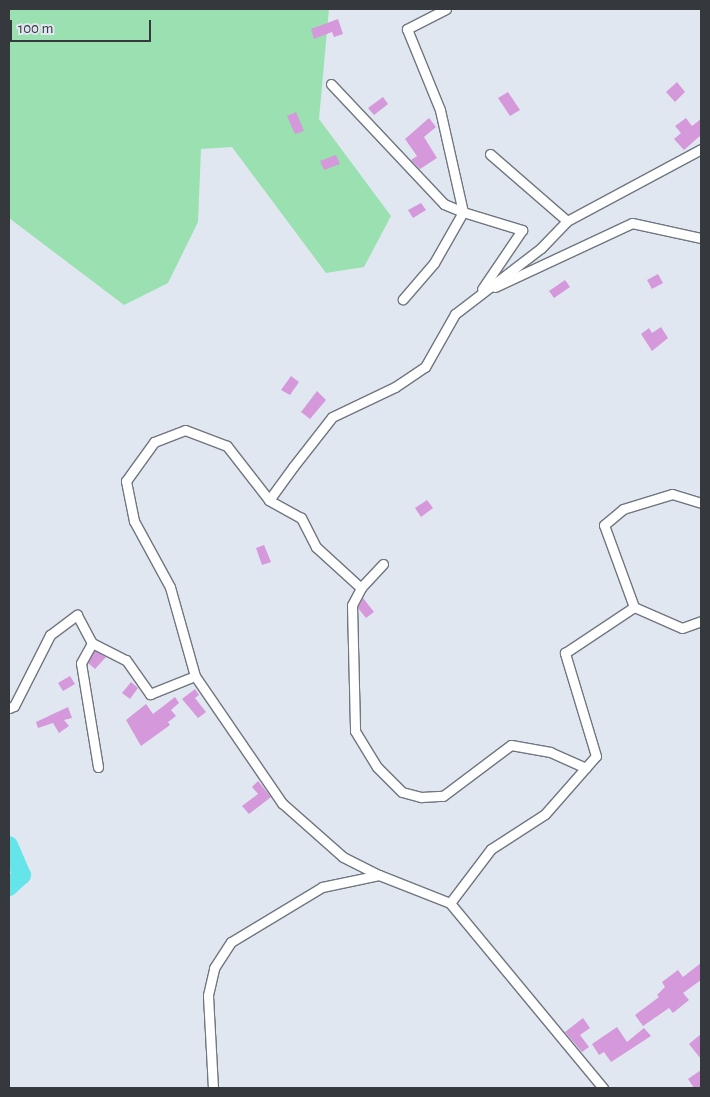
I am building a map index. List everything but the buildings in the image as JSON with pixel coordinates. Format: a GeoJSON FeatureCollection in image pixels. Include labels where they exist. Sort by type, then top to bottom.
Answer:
{"type":"FeatureCollection","features":[{"type":"Feature","properties":{"kind":"street"},"geometry":{"type":"LineString","coordinates":[[403,299],[434,263],[463,212],[440,110],[407,29],[446,9]]}},
{"type":"Feature","properties":{"kind":"street"},"geometry":{"type":"LineString","coordinates":[[331,84],[444,204],[463,212],[522,230],[478,295]]}},
{"type":"Feature","properties":{"kind":"street"},"geometry":{"type":"LineString","coordinates":[[270,500],[332,416],[395,387],[424,367],[455,314],[541,248],[567,221],[701,149]]}},
{"type":"Feature","properties":{"kind":"street"},"geometry":{"type":"LineString","coordinates":[[490,154],[567,221]]}},
{"type":"Feature","properties":{"kind":"street"},"geometry":{"type":"LineString","coordinates":[[478,295],[632,223],[701,238]]}},
{"type":"Feature","properties":{"kind":"street"},"geometry":{"type":"LineString","coordinates":[[361,588],[316,547],[301,518],[270,500],[227,446],[184,430],[154,442],[126,481],[134,520],[170,587],[194,676],[282,803],[343,857],[379,875],[450,903],[603,1088]]}},
{"type":"Feature","properties":{"kind":"street"},"geometry":{"type":"LineString","coordinates":[[701,503],[672,494],[623,509],[604,525],[634,607],[682,628],[701,621]]}},
{"type":"Feature","properties":{"kind":"street"},"geometry":{"type":"LineString","coordinates":[[383,564],[361,588],[352,605],[355,731],[377,768],[402,792],[421,798],[443,796],[511,746],[550,752],[586,768]]}},
{"type":"Feature","properties":{"kind":"street"},"geometry":{"type":"LineString","coordinates":[[450,903],[491,849],[545,814],[596,756],[565,653],[634,607]]}},
{"type":"Feature","properties":{"kind":"street"},"geometry":{"type":"LineString","coordinates":[[9,708],[14,706],[50,635],[77,616],[92,643],[126,660],[150,694],[194,676]]}},
{"type":"Feature","properties":{"kind":"street"},"geometry":{"type":"LineString","coordinates":[[92,643],[81,663],[98,767]]}},
{"type":"Feature","properties":{"kind":"street"},"geometry":{"type":"LineString","coordinates":[[213,1088],[208,995],[214,968],[231,942],[322,887],[379,875]]}},
{"type":"Feature","properties":{"kind":"green space"},"geometry":{"type":"Polygon","coordinates":[[[9,9],[329,9],[319,119],[391,216],[364,267],[326,273],[232,147],[201,149],[198,222],[168,283],[124,305],[9,218],[9,9]]]}},
{"type":"Feature","properties":{"kind":"waterway"},"geometry":{"type":"LineString","coordinates":[[9,845],[22,875],[9,887]]}}]}
